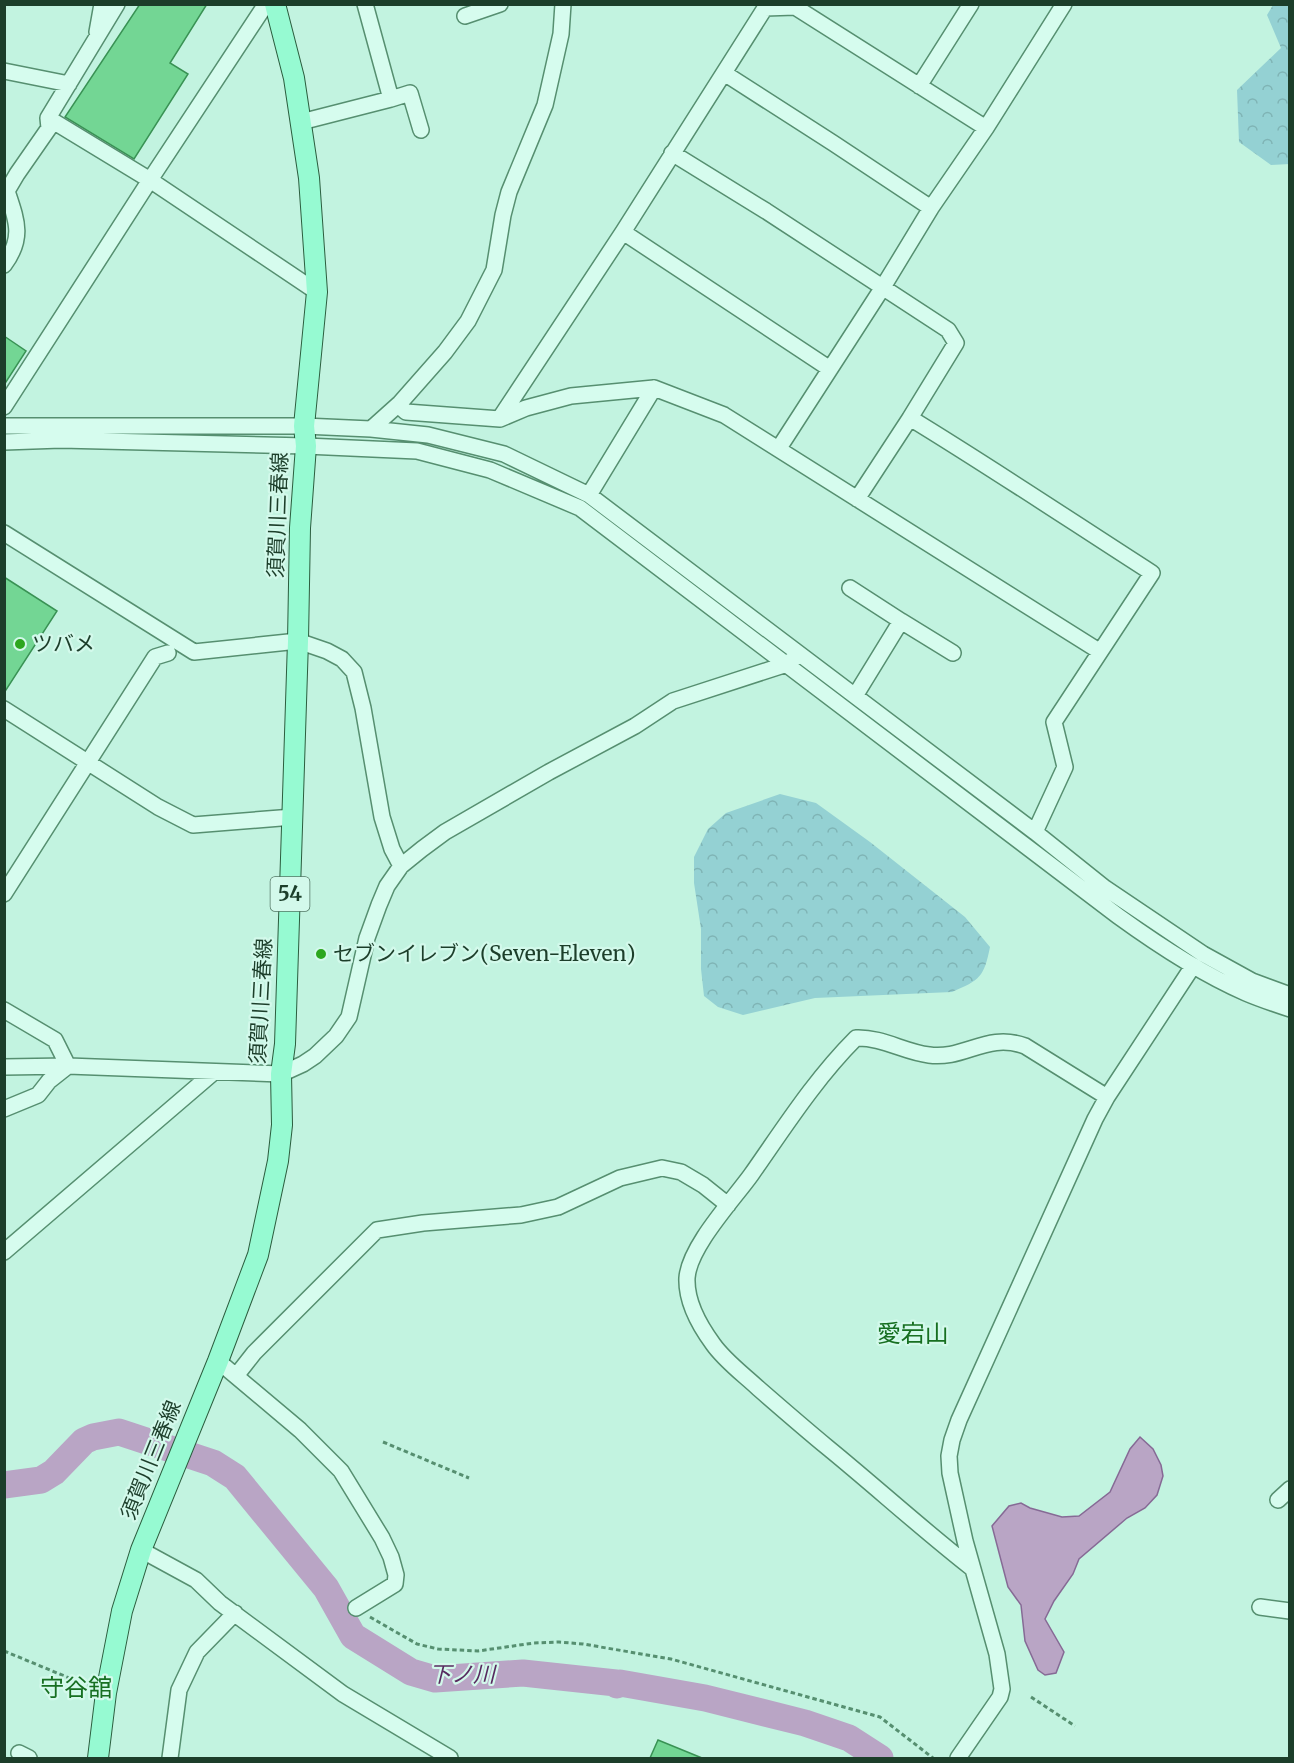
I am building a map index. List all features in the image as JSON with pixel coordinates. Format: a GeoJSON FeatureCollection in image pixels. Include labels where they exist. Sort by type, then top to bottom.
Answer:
{"type":"FeatureCollection","features":[{"type":"Feature","properties":{"kind":"main road","name":"須賀川三春線"},"geometry":{"type":"LineString","coordinates":[[98,1758],[106,1693],[122,1611],[141,1550],[218,1361],[258,1255],[271,1200],[282,1125],[281,1074],[285,1044],[300,528],[317,292],[309,178],[301,122],[294,78],[275,4]]}},
{"type":"Feature","properties":{"kind":"street"},"geometry":{"type":"LineString","coordinates":[[95,41],[102,4]]}},
{"type":"Feature","properties":{"kind":"street"},"geometry":{"type":"LineString","coordinates":[[4,265],[14,251],[18,222],[7,191],[11,173],[49,128],[48,118],[117,4]]}},
{"type":"Feature","properties":{"kind":"street"},"geometry":{"type":"LineString","coordinates":[[4,407],[267,4]]}},
{"type":"Feature","properties":{"kind":"street"},"geometry":{"type":"LineString","coordinates":[[365,4],[391,99]]}},
{"type":"Feature","properties":{"kind":"street"},"geometry":{"type":"LineString","coordinates":[[465,16],[500,4]]}},
{"type":"Feature","properties":{"kind":"street"},"geometry":{"type":"LineString","coordinates":[[371,429],[398,405],[445,352],[468,321],[494,270],[509,192],[545,105],[561,33],[563,4]]}},
{"type":"Feature","properties":{"kind":"street"},"geometry":{"type":"LineString","coordinates":[[919,86],[971,4]]}},
{"type":"Feature","properties":{"kind":"street"},"geometry":{"type":"LineString","coordinates":[[779,448],[1064,4]]}},
{"type":"Feature","properties":{"kind":"street"},"geometry":{"type":"LineString","coordinates":[[500,419],[765,9],[795,7],[986,128]]}},
{"type":"Feature","properties":{"kind":"street"},"geometry":{"type":"LineString","coordinates":[[4,71],[69,84]]}},
{"type":"Feature","properties":{"kind":"street"},"geometry":{"type":"LineString","coordinates":[[724,73],[931,208]]}},
{"type":"Feature","properties":{"kind":"street"},"geometry":{"type":"LineString","coordinates":[[301,122],[410,93],[421,130]]}},
{"type":"Feature","properties":{"kind":"street"},"geometry":{"type":"LineString","coordinates":[[48,118],[150,180],[317,292]]}},
{"type":"Feature","properties":{"kind":"street"},"geometry":{"type":"LineString","coordinates":[[672,153],[948,330],[956,343],[857,499]]}},
{"type":"Feature","properties":{"kind":"street"},"geometry":{"type":"LineString","coordinates":[[623,232],[830,369]]}},
{"type":"Feature","properties":{"kind":"street"},"geometry":{"type":"LineString","coordinates":[[398,405],[406,412],[500,419],[526,408],[571,396],[654,388],[724,415],[1099,651]]}},
{"type":"Feature","properties":{"kind":"street"},"geometry":{"type":"LineString","coordinates":[[589,495],[654,388]]}},
{"type":"Feature","properties":{"kind":"street"},"geometry":{"type":"LineString","coordinates":[[910,418],[1152,573],[1054,722],[1065,767],[1035,832]]}},
{"type":"Feature","properties":{"kind":"street"},"geometry":{"type":"LineString","coordinates":[[4,426],[305,436],[417,451],[490,470],[580,508],[793,659],[855,696],[1105,888],[1203,954],[1252,981],[1290,995]]}},
{"type":"Feature","properties":{"kind":"street"},"geometry":{"type":"LineString","coordinates":[[4,441],[305,436],[371,429],[428,435],[504,454],[589,495],[1118,916],[1193,966],[1246,993],[1290,1009]]}},
{"type":"Feature","properties":{"kind":"street"},"geometry":{"type":"LineString","coordinates":[[4,533],[194,652],[298,642],[342,658],[354,672],[363,708],[382,817],[392,849],[401,866]]}},
{"type":"Feature","properties":{"kind":"street"},"geometry":{"type":"LineString","coordinates":[[850,588],[953,653]]}},
{"type":"Feature","properties":{"kind":"street"},"geometry":{"type":"LineString","coordinates":[[855,696],[901,621]]}},
{"type":"Feature","properties":{"kind":"street"},"geometry":{"type":"LineString","coordinates":[[4,894],[155,657],[168,653]]}},
{"type":"Feature","properties":{"kind":"street"},"geometry":{"type":"LineString","coordinates":[[4,1067],[68,1066],[281,1074],[303,1064],[336,1036],[349,1017],[367,939],[387,886],[401,866],[445,832],[635,726],[673,701],[793,659]]}},
{"type":"Feature","properties":{"kind":"street"},"geometry":{"type":"LineString","coordinates":[[4,710],[158,807],[193,825],[292,817]]}},
{"type":"Feature","properties":{"kind":"street"},"geometry":{"type":"LineString","coordinates":[[958,1758],[1000,1697],[1002,1689],[997,1654],[965,1541],[950,1473],[949,1456],[952,1440],[1095,1119],[1193,966]]}},
{"type":"Feature","properties":{"kind":"street"},"geometry":{"type":"LineString","coordinates":[[4,1010],[55,1040],[68,1066]]}},
{"type":"Feature","properties":{"kind":"street"},"geometry":{"type":"LineString","coordinates":[[973,1569],[737,1370],[712,1343],[693,1309],[687,1275],[694,1254],[728,1205],[830,1065],[856,1038],[867,1038],[929,1055],[941,1056],[995,1041],[1015,1042],[1107,1097]]}},
{"type":"Feature","properties":{"kind":"street"},"geometry":{"type":"LineString","coordinates":[[4,1108],[38,1095],[49,1081],[68,1066]]}},
{"type":"Feature","properties":{"kind":"street"},"geometry":{"type":"LineString","coordinates":[[4,1252],[214,1072]]}},
{"type":"Feature","properties":{"kind":"street"},"geometry":{"type":"LineString","coordinates":[[236,1376],[254,1353],[378,1230],[423,1223],[521,1215],[558,1208],[620,1178],[662,1168],[681,1172],[703,1185],[728,1205]]}},
{"type":"Feature","properties":{"kind":"street"},"geometry":{"type":"LineString","coordinates":[[218,1361],[300,1430],[341,1471],[382,1538],[391,1557],[396,1575],[395,1584],[356,1608]]}},
{"type":"Feature","properties":{"kind":"street"},"geometry":{"type":"LineString","coordinates":[[1278,1500],[1290,1489]]}},
{"type":"Feature","properties":{"kind":"street"},"geometry":{"type":"LineString","coordinates":[[141,1550],[196,1580],[220,1603],[342,1694],[450,1758]]}},
{"type":"Feature","properties":{"kind":"street"},"geometry":{"type":"LineString","coordinates":[[1260,1607],[1290,1611]]}},
{"type":"Feature","properties":{"kind":"street"},"geometry":{"type":"LineString","coordinates":[[170,1758],[179,1690],[197,1652],[235,1613]]}},
{"type":"Feature","properties":{"kind":"path"},"geometry":{"type":"LineString","coordinates":[[383,1443],[469,1478]]}},
{"type":"Feature","properties":{"kind":"path"},"geometry":{"type":"LineString","coordinates":[[356,1608],[417,1644],[438,1649],[478,1651],[559,1642],[671,1659],[880,1717],[933,1758]]}},
{"type":"Feature","properties":{"kind":"path"},"geometry":{"type":"LineString","coordinates":[[4,1651],[106,1693]]}},
{"type":"Feature","properties":{"kind":"path"},"geometry":{"type":"LineString","coordinates":[[1031,1697],[1075,1726]]}},
{"type":"Feature","properties":{"kind":"green space"},"geometry":{"type":"Polygon","coordinates":[[[1273,5],[1289,5],[1290,164],[1271,165],[1239,142],[1237,90],[1281,48],[1267,15],[1273,5]]]}},
{"type":"Feature","properties":{"kind":"green space"},"geometry":{"type":"Polygon","coordinates":[[[780,794],[816,803],[870,842],[965,917],[990,947],[983,971],[979,976],[952,992],[815,998],[743,1015],[718,1007],[704,996],[701,929],[694,883],[694,857],[708,829],[726,813],[780,794]]]}},
{"type":"Feature","properties":{"kind":"shaded area"},"geometry":{"type":"Polygon","coordinates":[[[1140,1437],[1153,1449],[1161,1465],[1163,1476],[1157,1495],[1145,1508],[1127,1518],[1079,1559],[1073,1574],[1054,1601],[1045,1619],[1064,1652],[1056,1673],[1045,1675],[1038,1670],[1025,1641],[1021,1605],[1008,1587],[992,1526],[1009,1506],[1021,1503],[1030,1508],[1062,1517],[1079,1516],[1110,1492],[1130,1449],[1140,1437]]]}},
{"type":"Feature","properties":{"kind":"building"},"geometry":{"type":"Polygon","coordinates":[[[140,4],[207,4],[170,63],[188,74],[134,159],[65,117],[140,4]]]}},
{"type":"Feature","properties":{"kind":"building"},"geometry":{"type":"Polygon","coordinates":[[[4,336],[26,351],[4,385],[4,336]]]}},
{"type":"Feature","properties":{"kind":"building","name":"ツバメ"},"geometry":{"type":"Polygon","coordinates":[[[4,577],[57,611],[4,693],[4,577]]]}},
{"type":"Feature","properties":{"kind":"building"},"geometry":{"type":"Polygon","coordinates":[[[658,1740],[702,1758],[650,1758],[658,1740]]]}},
{"type":"Feature","properties":{"kind":"waterway","name":"下ノ川"},"geometry":{"type":"LineString","coordinates":[[4,1485],[41,1480],[54,1472],[84,1441],[119,1432],[213,1463],[235,1477],[326,1588],[353,1636],[411,1672],[435,1679],[523,1673],[616,1683],[617,1685],[620,1683],[705,1698],[805,1723],[849,1738],[880,1758]]}},
{"type":"Feature","properties":{"kind":"place","name":"ツバメ"},"geometry":{"type":"Point","coordinates":[20,644]}},
{"type":"Feature","properties":{"kind":"place","name":"セブンイレブン(Seven-Eleven)"},"geometry":{"type":"Point","coordinates":[321,954]}},
{"type":"Feature","properties":{"kind":"district","name":"愛宕山"},"geometry":{"type":"Point","coordinates":[913,1334]}},
{"type":"Feature","properties":{"kind":"district","name":"守谷舘"},"geometry":{"type":"Point","coordinates":[76,1688]}}]}
